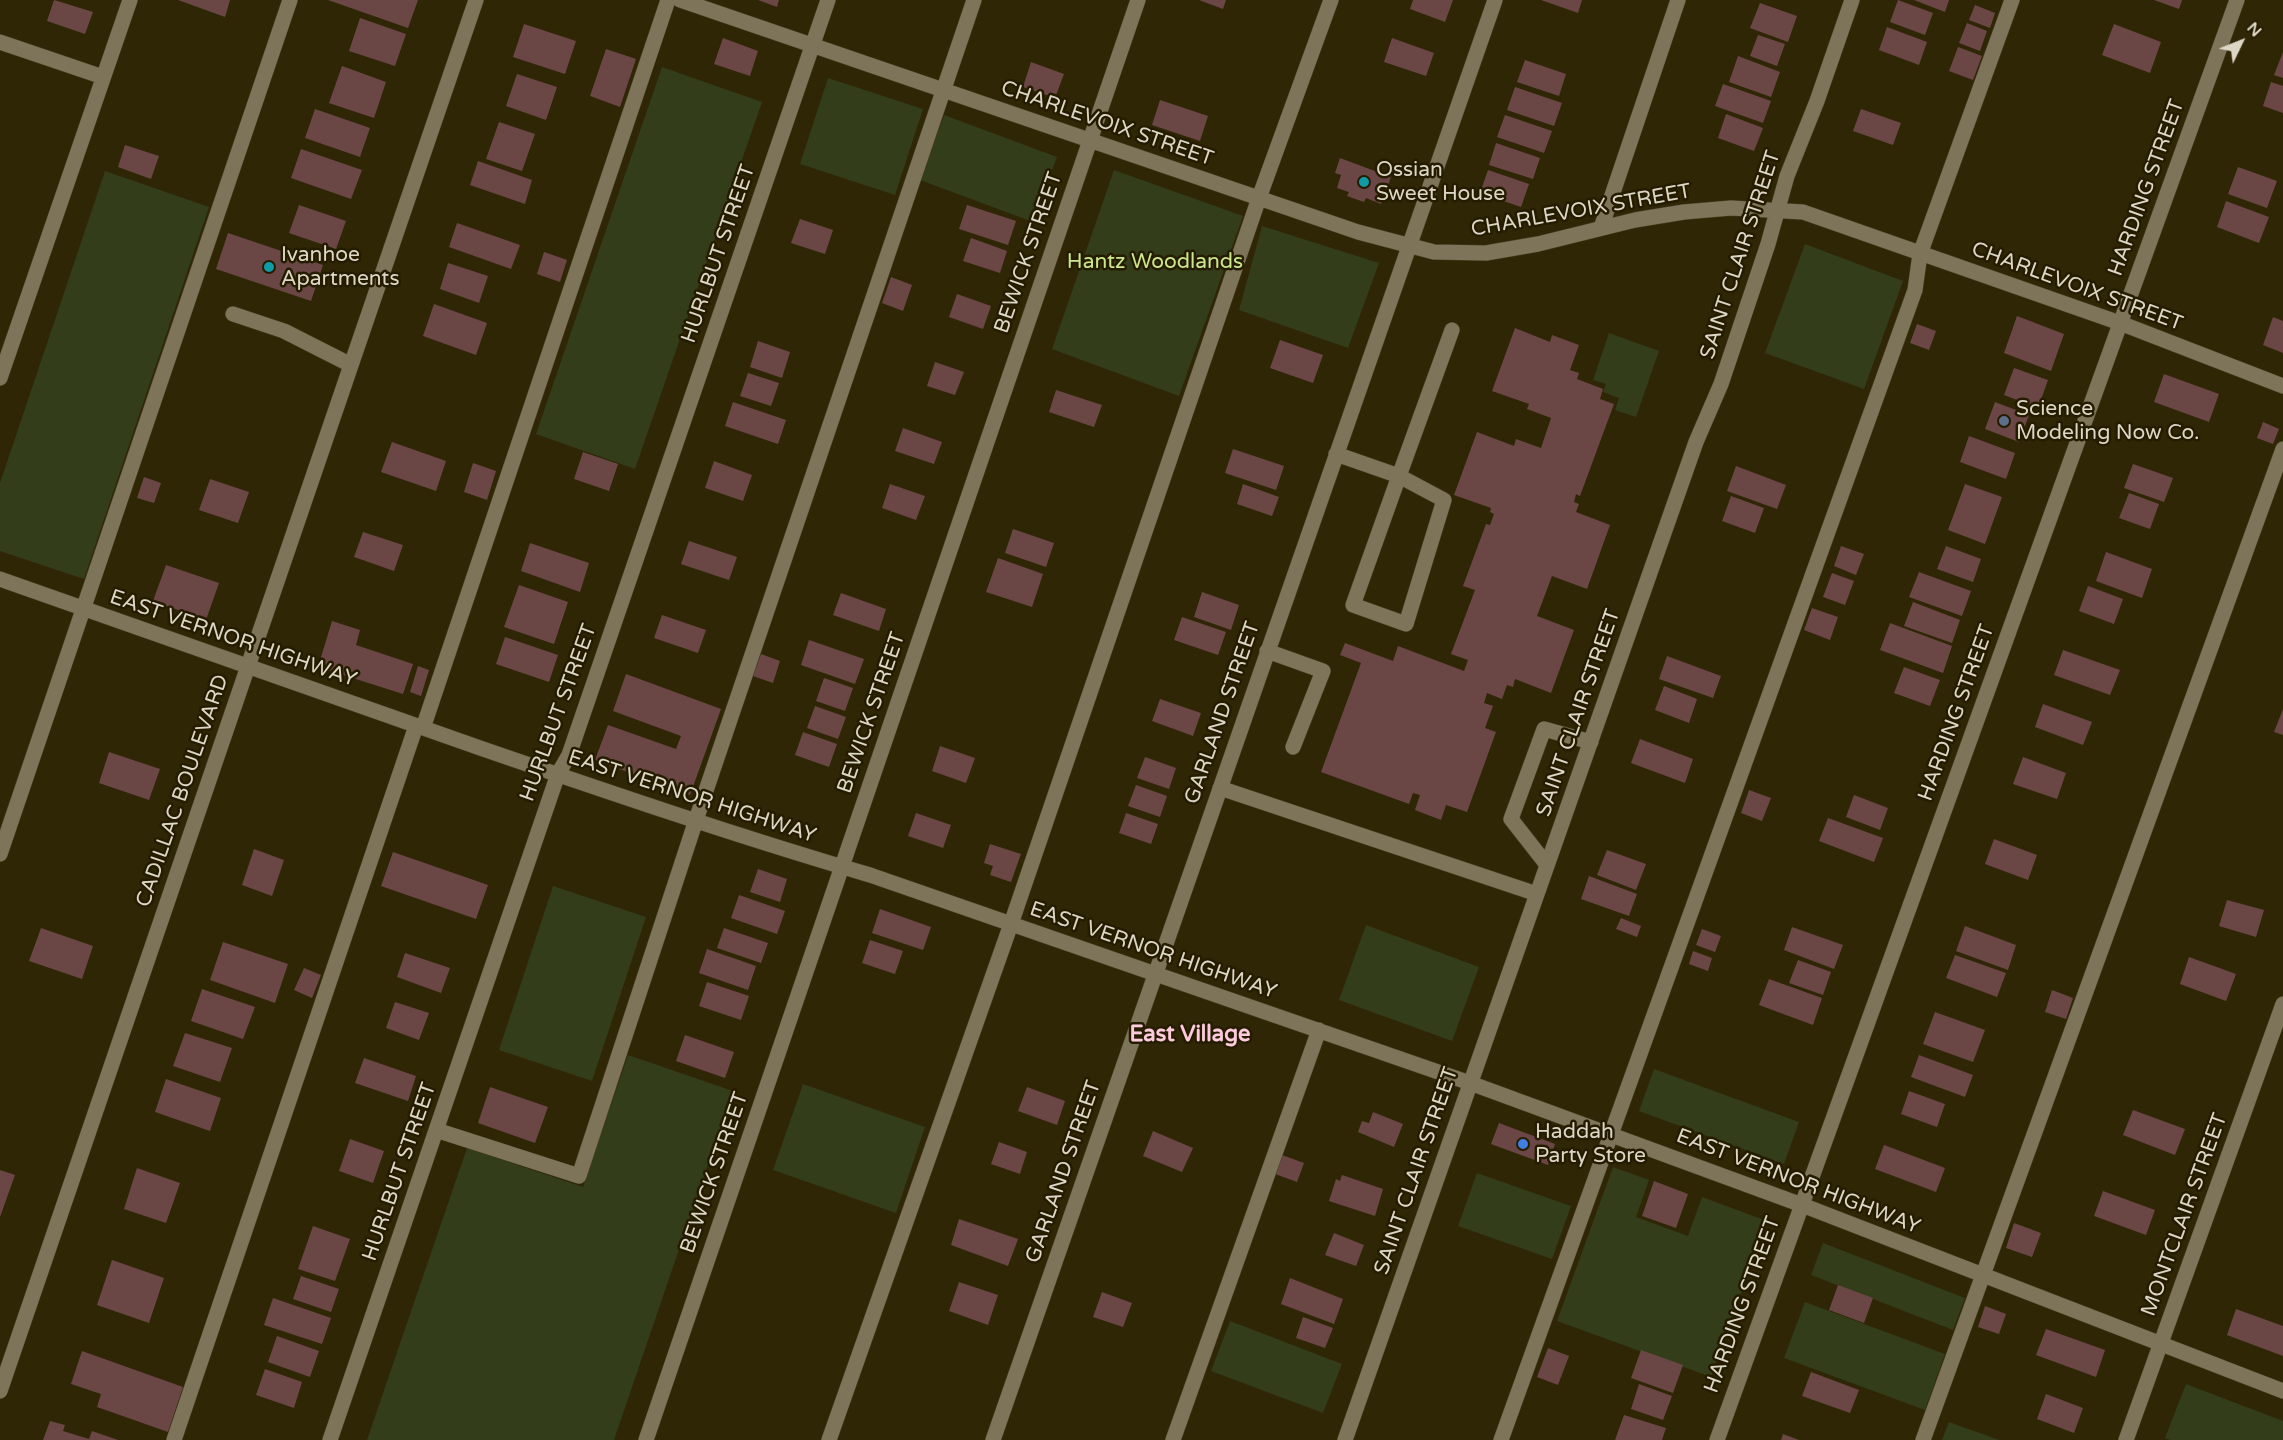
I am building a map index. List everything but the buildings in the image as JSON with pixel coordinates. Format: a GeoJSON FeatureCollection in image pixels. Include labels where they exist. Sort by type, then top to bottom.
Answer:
{"type":"FeatureCollection","features":[{"type":"Feature","properties":{"kind":"street"},"geometry":{"type":"LineString","coordinates":[[0,378],[130,0]]}},
{"type":"Feature","properties":{"kind":"street"},"geometry":{"type":"LineString","coordinates":[[0,854],[290,0]]}},
{"type":"Feature","properties":{"kind":"street","name":"CADILLAC BOULEVARD"},"geometry":{"type":"LineString","coordinates":[[0,1391],[476,0]]}},
{"type":"Feature","properties":{"kind":"street"},"geometry":{"type":"LineString","coordinates":[[174,1440],[668,0]]}},
{"type":"Feature","properties":{"kind":"street","name":"CHARLEVOIX STREET"},"geometry":{"type":"LineString","coordinates":[[680,0],[1358,232],[1434,252],[1486,253],[1684,212],[1731,208],[1803,212],[2120,323],[2283,387]]}},
{"type":"Feature","properties":{"kind":"street","name":"HURLBUT STREET"},"geometry":{"type":"LineString","coordinates":[[330,1440],[558,774],[568,755],[828,0]]}},
{"type":"Feature","properties":{"kind":"street"},"geometry":{"type":"LineString","coordinates":[[436,1130],[579,1176],[696,820],[975,0]]}},
{"type":"Feature","properties":{"kind":"street","name":"BEWICK STREET"},"geometry":{"type":"LineString","coordinates":[[646,1440],[1138,0]]}},
{"type":"Feature","properties":{"kind":"street"},"geometry":{"type":"LineString","coordinates":[[829,1440],[1011,924],[1258,198],[1331,0]]}},
{"type":"Feature","properties":{"kind":"street","name":"GARLAND STREET"},"geometry":{"type":"LineString","coordinates":[[993,1440],[1495,0]]}},
{"type":"Feature","properties":{"kind":"street"},"geometry":{"type":"LineString","coordinates":[[1601,228],[1678,0]]}},
{"type":"Feature","properties":{"kind":"street","name":"SAINT CLAIR STREET"},"geometry":{"type":"LineString","coordinates":[[1345,1440],[1696,442],[1721,384],[1787,176],[1817,101],[1852,0]]}},
{"type":"Feature","properties":{"kind":"street"},"geometry":{"type":"LineString","coordinates":[[1501,1440],[1915,290],[1920,254],[2012,0]]}},
{"type":"Feature","properties":{"kind":"street","name":"HARDING STREET"},"geometry":{"type":"LineString","coordinates":[[1717,1440],[2237,0]]}},
{"type":"Feature","properties":{"kind":"street"},"geometry":{"type":"LineString","coordinates":[[0,42],[103,77]]}},
{"type":"Feature","properties":{"kind":"street"},"geometry":{"type":"LineString","coordinates":[[233,314],[284,331],[351,364]]}},
{"type":"Feature","properties":{"kind":"street"},"geometry":{"type":"LineString","coordinates":[[1336,454],[1399,476],[1443,500],[1406,624],[1353,605],[1399,476],[1452,330]]}},
{"type":"Feature","properties":{"kind":"street"},"geometry":{"type":"LineString","coordinates":[[1923,1440],[2283,449]]}},
{"type":"Feature","properties":{"kind":"street","name":"EAST VERNOR HIGHWAY"},"geometry":{"type":"LineString","coordinates":[[0,579],[247,668],[1011,924],[1470,1083],[1802,1205],[2283,1391]]}},
{"type":"Feature","properties":{"kind":"street"},"geometry":{"type":"LineString","coordinates":[[1268,651],[1323,671],[1293,747]]}},
{"type":"Feature","properties":{"kind":"street"},"geometry":{"type":"LineString","coordinates":[[1547,865],[1511,819],[1544,729],[1591,742]]}},
{"type":"Feature","properties":{"kind":"street"},"geometry":{"type":"LineString","coordinates":[[1220,788],[1537,894]]}},
{"type":"Feature","properties":{"kind":"street","name":"MONTCLAIR STREET"},"geometry":{"type":"LineString","coordinates":[[2126,1440],[2283,1004]]}},
{"type":"Feature","properties":{"kind":"street"},"geometry":{"type":"LineString","coordinates":[[1173,1440],[1319,1030]]}},
{"type":"Feature","properties":{"kind":"green space"},"geometry":{"type":"Polygon","coordinates":[[[662,67],[762,102],[635,469],[536,434],[662,67]]]}},
{"type":"Feature","properties":{"kind":"green space"},"geometry":{"type":"Polygon","coordinates":[[[828,78],[923,109],[895,195],[800,164],[828,78]]]}},
{"type":"Feature","properties":{"kind":"green space"},"geometry":{"type":"Polygon","coordinates":[[[944,115],[1057,157],[1033,222],[920,180],[944,115]]]}},
{"type":"Feature","properties":{"kind":"green space","name":"Hantz Woodlands"},"geometry":{"type":"Polygon","coordinates":[[[1114,170],[1243,216],[1179,396],[1052,349],[1114,170]]]}},
{"type":"Feature","properties":{"kind":"green space"},"geometry":{"type":"Polygon","coordinates":[[[105,171],[209,207],[84,579],[0,551],[0,483],[105,171]]]}},
{"type":"Feature","properties":{"kind":"green space","name":"Hantz Woodlands"},"geometry":{"type":"Polygon","coordinates":[[[1262,226],[1379,263],[1348,348],[1239,310],[1262,226]]]}},
{"type":"Feature","properties":{"kind":"green space"},"geometry":{"type":"Polygon","coordinates":[[[1805,244],[1903,281],[1864,389],[1765,353],[1805,244]]]}},
{"type":"Feature","properties":{"kind":"green space"},"geometry":{"type":"Polygon","coordinates":[[[1609,333],[1659,351],[1636,417],[1615,410],[1619,398],[1603,392],[1606,384],[1593,380],[1609,333]]]}},
{"type":"Feature","properties":{"kind":"green space"},"geometry":{"type":"Polygon","coordinates":[[[553,886],[646,917],[592,1081],[499,1050],[553,886]]]}},
{"type":"Feature","properties":{"kind":"green space"},"geometry":{"type":"Polygon","coordinates":[[[1366,925],[1479,967],[1452,1041],[1339,1000],[1366,925]]]}},
{"type":"Feature","properties":{"kind":"green space"},"geometry":{"type":"Polygon","coordinates":[[[628,1055],[733,1091],[614,1440],[367,1440],[467,1148],[583,1187],[628,1055]]]}},
{"type":"Feature","properties":{"kind":"green space"},"geometry":{"type":"Polygon","coordinates":[[[1654,1069],[1799,1122],[1784,1164],[1639,1111],[1654,1069]]]}},
{"type":"Feature","properties":{"kind":"green space"},"geometry":{"type":"Polygon","coordinates":[[[803,1084],[925,1127],[896,1213],[773,1170],[803,1084]]]}},
{"type":"Feature","properties":{"kind":"green space"},"geometry":{"type":"Polygon","coordinates":[[[1613,1167],[1649,1180],[1636,1217],[1688,1236],[1702,1197],[1767,1221],[1711,1377],[1557,1321],[1613,1167]]]}},
{"type":"Feature","properties":{"kind":"green space"},"geometry":{"type":"Polygon","coordinates":[[[1477,1173],[1571,1206],[1552,1259],[1458,1226],[1477,1173]]]}},
{"type":"Feature","properties":{"kind":"green space"},"geometry":{"type":"Polygon","coordinates":[[[1823,1243],[1965,1298],[1953,1330],[1811,1275],[1823,1243]]]}},
{"type":"Feature","properties":{"kind":"green space"},"geometry":{"type":"Polygon","coordinates":[[[1805,1302],[1945,1354],[1925,1410],[1784,1358],[1805,1302]]]}},
{"type":"Feature","properties":{"kind":"green space"},"geometry":{"type":"Polygon","coordinates":[[[1230,1321],[1342,1364],[1323,1413],[1211,1371],[1230,1321]]]}},
{"type":"Feature","properties":{"kind":"green space"},"geometry":{"type":"Polygon","coordinates":[[[2186,1384],[2283,1421],[2283,1440],[2170,1440],[2165,1438],[2186,1384]]]}},
{"type":"Feature","properties":{"kind":"green space"},"geometry":{"type":"Polygon","coordinates":[[[1949,1422],[1999,1440],[1942,1440],[1949,1422]]]}},
{"type":"Feature","properties":{"kind":"place","name":"Ossian Sweet House"},"geometry":{"type":"Point","coordinates":[1364,182]}},
{"type":"Feature","properties":{"kind":"place","name":"Ivanhoe Apartments"},"geometry":{"type":"Point","coordinates":[269,267]}},
{"type":"Feature","properties":{"kind":"place","name":"Science Modeling Now Co."},"geometry":{"type":"Point","coordinates":[2004,421]}},
{"type":"Feature","properties":{"kind":"place","name":"Haddah Party Store"},"geometry":{"type":"Point","coordinates":[1523,1144]}},
{"type":"Feature","properties":{"kind":"district","name":"East Village"},"geometry":{"type":"Point","coordinates":[1190,1035]}}]}
